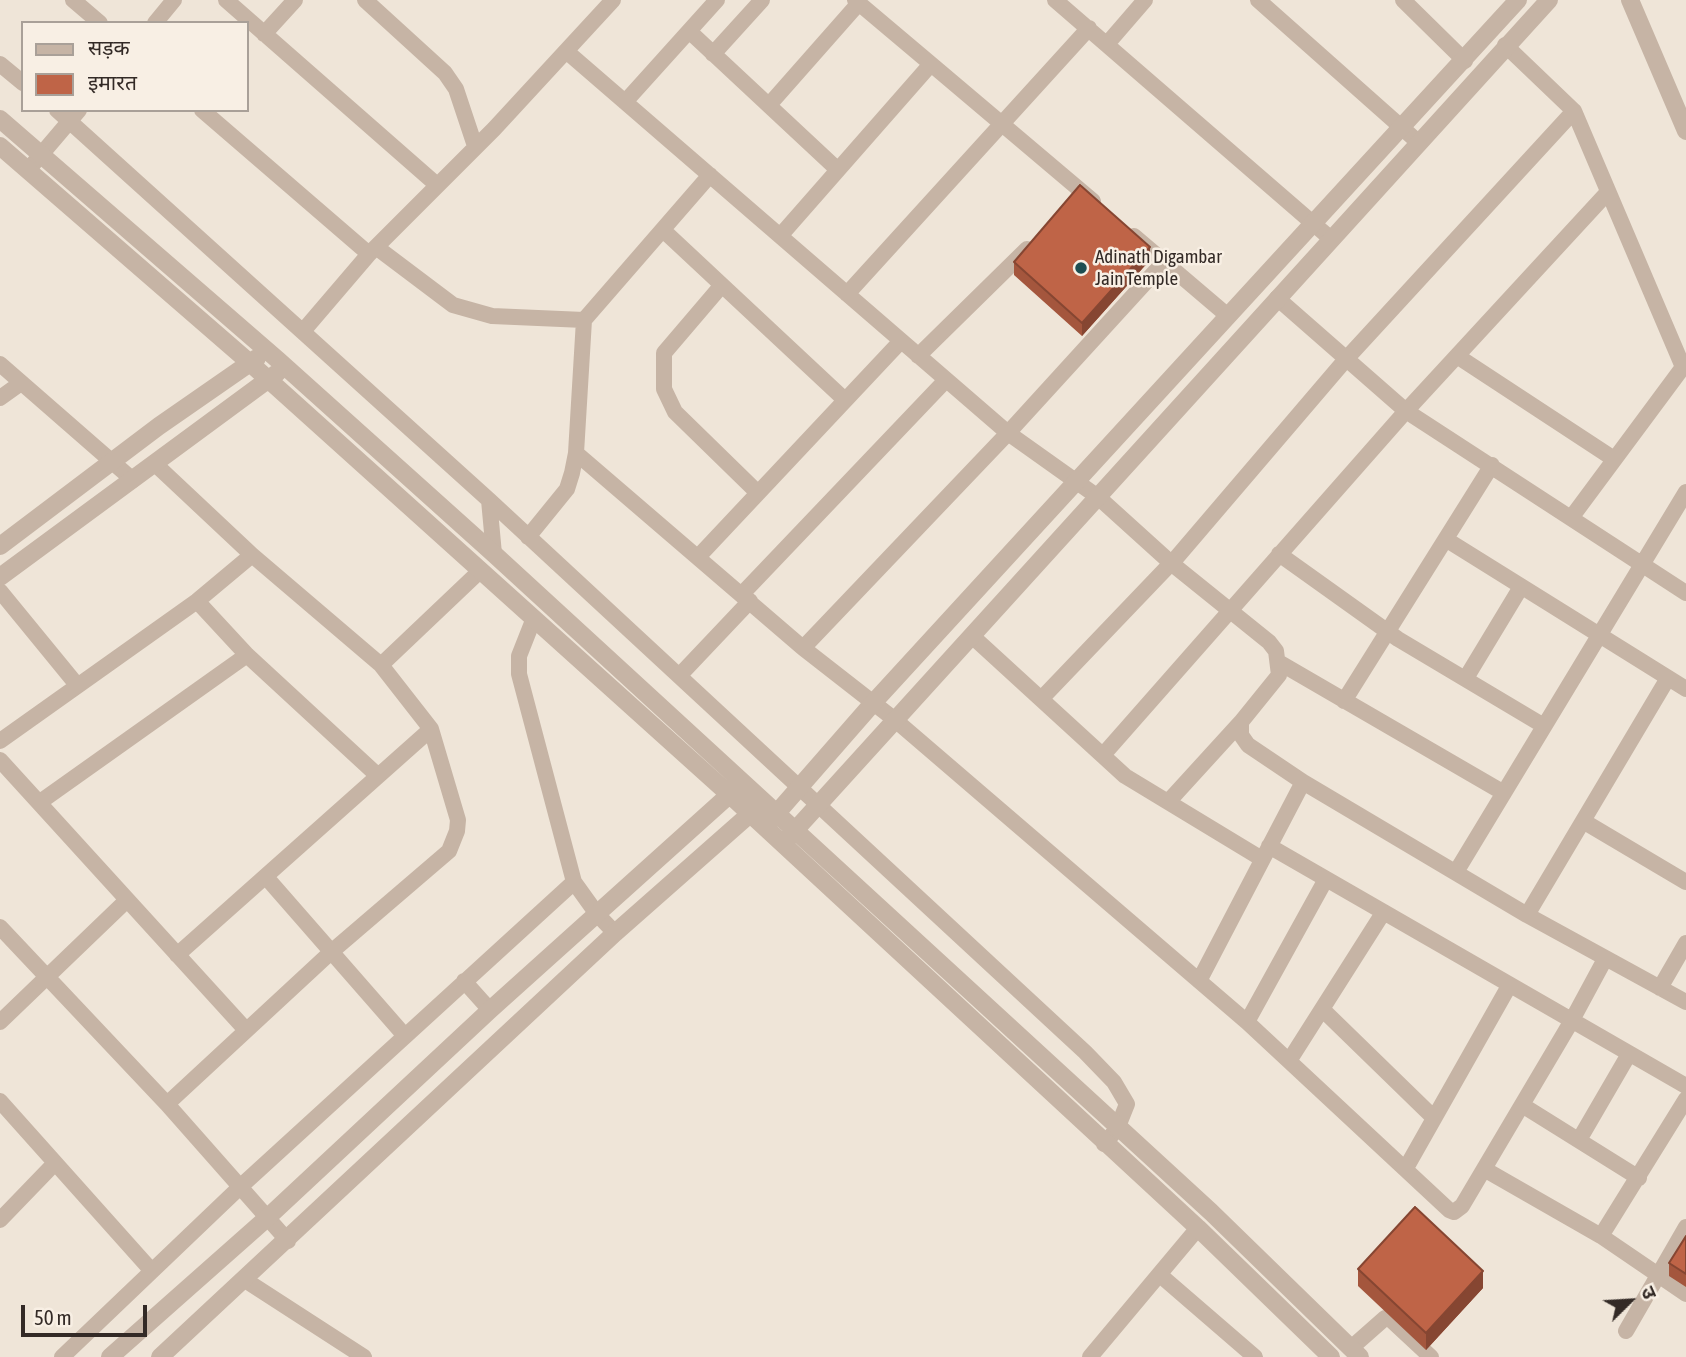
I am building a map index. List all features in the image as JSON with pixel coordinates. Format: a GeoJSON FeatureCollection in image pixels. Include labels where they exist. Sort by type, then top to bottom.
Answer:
{"type":"FeatureCollection","features":[{"type":"Feature","properties":{"kind":"street"},"geometry":{"type":"LineString","coordinates":[[73,0],[98,21]]}},
{"type":"Feature","properties":{"kind":"street"},"geometry":{"type":"LineString","coordinates":[[157,21],[174,0]]}},
{"type":"Feature","properties":{"kind":"street"},"geometry":{"type":"LineString","coordinates":[[226,0],[437,185]]}},
{"type":"Feature","properties":{"kind":"street"},"geometry":{"type":"LineString","coordinates":[[264,34],[295,0]]}},
{"type":"Feature","properties":{"kind":"street"},"geometry":{"type":"LineString","coordinates":[[365,0],[445,73],[463,106],[477,143]]}},
{"type":"Feature","properties":{"kind":"street"},"geometry":{"type":"LineString","coordinates":[[304,331],[373,251],[477,143],[494,130],[613,0]]}},
{"type":"Feature","properties":{"kind":"street"},"geometry":{"type":"LineString","coordinates":[[625,102],[717,0]]}},
{"type":"Feature","properties":{"kind":"street"},"geometry":{"type":"LineString","coordinates":[[713,54],[762,0]]}},
{"type":"Feature","properties":{"kind":"street"},"geometry":{"type":"LineString","coordinates":[[1055,0],[1331,238]]}},
{"type":"Feature","properties":{"kind":"street"},"geometry":{"type":"LineString","coordinates":[[1107,44],[1145,0]]}},
{"type":"Feature","properties":{"kind":"street"},"geometry":{"type":"LineString","coordinates":[[1258,0],[1418,142]]}},
{"type":"Feature","properties":{"kind":"street"},"geometry":{"type":"LineString","coordinates":[[1403,0],[1465,61]]}},
{"type":"Feature","properties":{"kind":"street"},"geometry":{"type":"LineString","coordinates":[[160,1357],[288,1241],[615,933],[757,821],[770,807],[801,787],[873,703],[1465,61],[1518,0]]}},
{"type":"Feature","properties":{"kind":"street"},"geometry":{"type":"LineString","coordinates":[[782,844],[1098,498],[1505,45],[1549,0]]}},
{"type":"Feature","properties":{"kind":"street"},"geometry":{"type":"LineString","coordinates":[[1630,0],[1686,131]]}},
{"type":"Feature","properties":{"kind":"street"},"geometry":{"type":"LineString","coordinates":[[769,105],[857,2],[1002,124],[1079,199],[1104,211]]}},
{"type":"Feature","properties":{"kind":"street"},"geometry":{"type":"LineString","coordinates":[[847,295],[1089,28]]}},
{"type":"Feature","properties":{"kind":"street"},"geometry":{"type":"LineString","coordinates":[[689,31],[838,170]]}},
{"type":"Feature","properties":{"kind":"street"},"geometry":{"type":"LineString","coordinates":[[1505,45],[1574,111],[1684,366],[1571,518]]}},
{"type":"Feature","properties":{"kind":"street"},"geometry":{"type":"LineString","coordinates":[[566,51],[1008,433],[1098,498],[1171,563],[1269,642],[1280,663],[1279,675],[1241,722],[1168,802]]}},
{"type":"Feature","properties":{"kind":"street"},"geometry":{"type":"LineString","coordinates":[[0,64],[21,81]]}},
{"type":"Feature","properties":{"kind":"street"},"geometry":{"type":"LineString","coordinates":[[780,236],[931,64]]}},
{"type":"Feature","properties":{"kind":"street"},"geometry":{"type":"LineString","coordinates":[[1043,697],[1171,563],[1347,358],[1574,111]]}},
{"type":"Feature","properties":{"kind":"street"},"geometry":{"type":"LineString","coordinates":[[204,112],[373,251],[453,305],[499,316],[584,320]]}},
{"type":"Feature","properties":{"kind":"street"},"geometry":{"type":"LineString","coordinates":[[28,170],[75,116],[304,331],[1014,983],[1114,1082],[1127,1104],[1124,1135],[1110,1150]]}},
{"type":"Feature","properties":{"kind":"street"},"geometry":{"type":"LineString","coordinates":[[0,119],[267,350],[494,554],[1162,1168],[1355,1352],[1385,1318],[1393,1322],[1431,1357]]}},
{"type":"Feature","properties":{"kind":"street"},"geometry":{"type":"LineString","coordinates":[[0,146],[250,363],[730,795],[1110,1150],[1198,1228],[1331,1357]]}},
{"type":"Feature","properties":{"kind":"street"},"geometry":{"type":"LineString","coordinates":[[522,531],[567,489],[576,453],[584,320],[710,175]]}},
{"type":"Feature","properties":{"kind":"street"},"geometry":{"type":"LineString","coordinates":[[1103,755],[1406,411],[1608,192]]}},
{"type":"Feature","properties":{"kind":"street"},"geometry":{"type":"LineString","coordinates":[[1124,228],[1228,316]]}},
{"type":"Feature","properties":{"kind":"street"},"geometry":{"type":"LineString","coordinates":[[663,229],[845,400]]}},
{"type":"Feature","properties":{"kind":"street"},"geometry":{"type":"LineString","coordinates":[[918,356],[1035,242]]}},
{"type":"Feature","properties":{"kind":"street"},"geometry":{"type":"LineString","coordinates":[[803,648],[1008,433],[1164,262]]}},
{"type":"Feature","properties":{"kind":"street"},"geometry":{"type":"LineString","coordinates":[[722,285],[664,353],[664,389],[675,412],[758,493]]}},
{"type":"Feature","properties":{"kind":"street"},"geometry":{"type":"LineString","coordinates":[[1277,298],[1406,411],[1686,593]]}},
{"type":"Feature","properties":{"kind":"street"},"geometry":{"type":"LineString","coordinates":[[698,557],[901,341]]}},
{"type":"Feature","properties":{"kind":"street"},"geometry":{"type":"LineString","coordinates":[[0,546],[267,350]]}},
{"type":"Feature","properties":{"kind":"street"},"geometry":{"type":"LineString","coordinates":[[1457,356],[1614,459]]}},
{"type":"Feature","properties":{"kind":"street"},"geometry":{"type":"LineString","coordinates":[[0,364],[133,480]]}},
{"type":"Feature","properties":{"kind":"street"},"geometry":{"type":"LineString","coordinates":[[0,577],[285,366]]}},
{"type":"Feature","properties":{"kind":"street"},"geometry":{"type":"LineString","coordinates":[[679,676],[746,598],[946,380]]}},
{"type":"Feature","properties":{"kind":"street"},"geometry":{"type":"LineString","coordinates":[[0,398],[21,383]]}},
{"type":"Feature","properties":{"kind":"street"},"geometry":{"type":"LineString","coordinates":[[576,453],[803,648],[894,719],[1247,1022],[1454,1212],[1462,1206],[1572,1022],[1605,959]]}},
{"type":"Feature","properties":{"kind":"street"},"geometry":{"type":"LineString","coordinates":[[154,463],[253,555],[382,665],[430,729],[458,820],[457,831],[449,851],[330,953],[167,1104]]}},
{"type":"Feature","properties":{"kind":"street"},"geometry":{"type":"LineString","coordinates":[[1344,701],[1492,465]]}},
{"type":"Feature","properties":{"kind":"street"},"geometry":{"type":"LineString","coordinates":[[1456,872],[1686,492]]}},
{"type":"Feature","properties":{"kind":"street"},"geometry":{"type":"LineString","coordinates":[[489,500],[494,554]]}},
{"type":"Feature","properties":{"kind":"street"},"geometry":{"type":"LineString","coordinates":[[1447,540],[1686,689]]}},
{"type":"Feature","properties":{"kind":"street"},"geometry":{"type":"LineString","coordinates":[[1279,554],[1389,632],[1544,726]]}},
{"type":"Feature","properties":{"kind":"street"},"geometry":{"type":"LineString","coordinates":[[0,741],[197,601],[253,555]]}},
{"type":"Feature","properties":{"kind":"street"},"geometry":{"type":"LineString","coordinates":[[382,665],[481,570]]}},
{"type":"Feature","properties":{"kind":"street"},"geometry":{"type":"LineString","coordinates":[[1466,678],[1521,587]]}},
{"type":"Feature","properties":{"kind":"street"},"geometry":{"type":"LineString","coordinates":[[0,591],[77,685]]}},
{"type":"Feature","properties":{"kind":"street"},"geometry":{"type":"LineString","coordinates":[[197,601],[247,655],[376,774]]}},
{"type":"Feature","properties":{"kind":"street"},"geometry":{"type":"LineString","coordinates":[[534,618],[519,656],[519,674],[574,882],[597,914],[615,933]]}},
{"type":"Feature","properties":{"kind":"street"},"geometry":{"type":"LineString","coordinates":[[972,636],[1140,787],[1265,853],[1326,879],[1686,1086]]}},
{"type":"Feature","properties":{"kind":"street"},"geometry":{"type":"LineString","coordinates":[[40,802],[247,655]]}},
{"type":"Feature","properties":{"kind":"street"},"geometry":{"type":"LineString","coordinates":[[1280,663],[1504,793]]}},
{"type":"Feature","properties":{"kind":"street"},"geometry":{"type":"LineString","coordinates":[[1527,915],[1668,678]]}},
{"type":"Feature","properties":{"kind":"street"},"geometry":{"type":"LineString","coordinates":[[1241,722],[1241,735],[1248,745],[1303,782],[1527,915],[1686,1002]]}},
{"type":"Feature","properties":{"kind":"street"},"geometry":{"type":"LineString","coordinates":[[177,955],[266,877],[376,774],[430,729]]}},
{"type":"Feature","properties":{"kind":"street"},"geometry":{"type":"LineString","coordinates":[[0,760],[126,901],[247,1030]]}},
{"type":"Feature","properties":{"kind":"street"},"geometry":{"type":"LineString","coordinates":[[110,1357],[268,1218],[489,1010],[743,782]]}},
{"type":"Feature","properties":{"kind":"street"},"geometry":{"type":"LineString","coordinates":[[1199,981],[1303,782]]}},
{"type":"Feature","properties":{"kind":"street"},"geometry":{"type":"LineString","coordinates":[[1583,821],[1686,882]]}},
{"type":"Feature","properties":{"kind":"street"},"geometry":{"type":"LineString","coordinates":[[266,877],[405,1036]]}},
{"type":"Feature","properties":{"kind":"street"},"geometry":{"type":"LineString","coordinates":[[1247,1022],[1326,879]]}},
{"type":"Feature","properties":{"kind":"street"},"geometry":{"type":"LineString","coordinates":[[62,1357],[240,1187],[574,882]]}},
{"type":"Feature","properties":{"kind":"street"},"geometry":{"type":"LineString","coordinates":[[0,1022],[126,901]]}},
{"type":"Feature","properties":{"kind":"street"},"geometry":{"type":"LineString","coordinates":[[1289,1061],[1383,913]]}},
{"type":"Feature","properties":{"kind":"street"},"geometry":{"type":"LineString","coordinates":[[0,927],[167,1104],[288,1241]]}},
{"type":"Feature","properties":{"kind":"street"},"geometry":{"type":"LineString","coordinates":[[1660,988],[1686,943]]}},
{"type":"Feature","properties":{"kind":"street"},"geometry":{"type":"LineString","coordinates":[[464,981],[489,1010]]}},
{"type":"Feature","properties":{"kind":"street"},"geometry":{"type":"LineString","coordinates":[[1406,1168],[1510,986]]}},
{"type":"Feature","properties":{"kind":"street"},"geometry":{"type":"LineString","coordinates":[[1323,1010],[1434,1118]]}},
{"type":"Feature","properties":{"kind":"street"},"geometry":{"type":"LineString","coordinates":[[1579,1140],[1629,1054]]}},
{"type":"Feature","properties":{"kind":"street"},"geometry":{"type":"LineString","coordinates":[[1601,1236],[1686,1100]]}},
{"type":"Feature","properties":{"kind":"street"},"geometry":{"type":"LineString","coordinates":[[0,1101],[151,1270]]}},
{"type":"Feature","properties":{"kind":"street"},"geometry":{"type":"LineString","coordinates":[[1522,1105],[1639,1178]]}},
{"type":"Feature","properties":{"kind":"street"},"geometry":{"type":"LineString","coordinates":[[1,1217],[55,1163]]}},
{"type":"Feature","properties":{"kind":"street"},"geometry":{"type":"LineString","coordinates":[[1484,1169],[1601,1236],[1686,1294]]}},
{"type":"Feature","properties":{"kind":"street"},"geometry":{"type":"LineString","coordinates":[[1626,1331],[1686,1227]]}},
{"type":"Feature","properties":{"kind":"street"},"geometry":{"type":"LineString","coordinates":[[1090,1357],[1198,1228]]}},
{"type":"Feature","properties":{"kind":"street"},"geometry":{"type":"LineString","coordinates":[[1160,1275],[1255,1357]]}},
{"type":"Feature","properties":{"kind":"street"},"geometry":{"type":"LineString","coordinates":[[245,1280],[365,1357]]}},
{"type":"Feature","properties":{"kind":"building","name":"Adinath Digambar Jain Temple"},"geometry":{"type":"Polygon","coordinates":[[[1080,185],[1150,247],[1082,323],[1014,262],[1080,185]]]}},
{"type":"Feature","properties":{"kind":"building"},"geometry":{"type":"Polygon","coordinates":[[[1415,1207],[1483,1271],[1426,1333],[1358,1269],[1415,1207]]]}},
{"type":"Feature","properties":{"kind":"building"},"geometry":{"type":"Polygon","coordinates":[[[1686,1236],[1686,1274],[1669,1263],[1686,1236]]]}},
{"type":"Feature","properties":{"kind":"place","name":"Adinath Digambar Jain Temple"},"geometry":{"type":"Point","coordinates":[1081,268]}}]}
